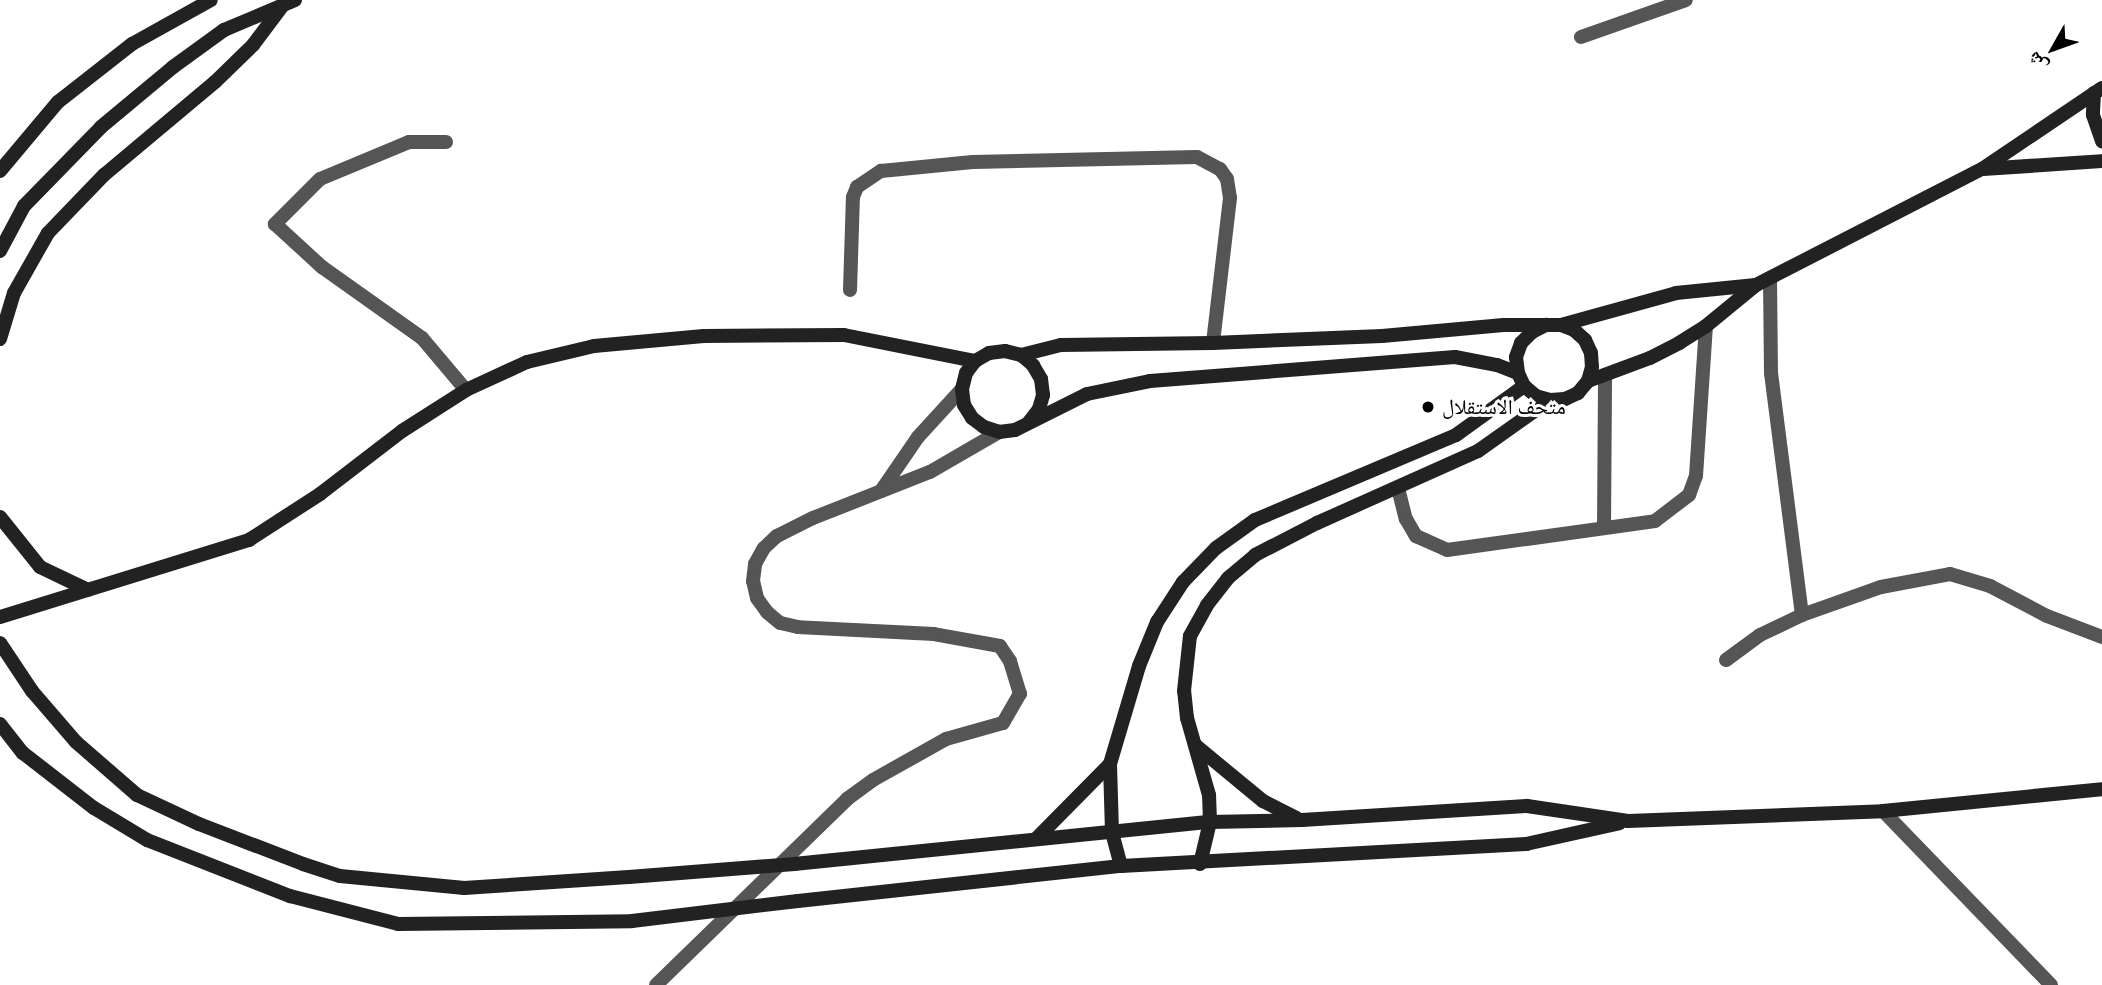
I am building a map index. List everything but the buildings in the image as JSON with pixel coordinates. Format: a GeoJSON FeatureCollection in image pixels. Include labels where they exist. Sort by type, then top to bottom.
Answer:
{"type":"FeatureCollection","features":[{"type":"Feature","properties":{"kind":"main road"},"geometry":{"type":"LineString","coordinates":[[0,171],[58,102],[132,44],[211,0]]}},
{"type":"Feature","properties":{"kind":"main road"},"geometry":{"type":"LineString","coordinates":[[0,251],[24,206],[101,127],[173,66],[224,30],[289,3]]}},
{"type":"Feature","properties":{"kind":"main road"},"geometry":{"type":"LineString","coordinates":[[0,339],[14,293],[48,233],[104,175],[215,82],[253,45],[289,3]]}},
{"type":"Feature","properties":{"kind":"main road"},"geometry":{"type":"LineString","coordinates":[[2098,90],[2093,115],[2102,141]]}},
{"type":"Feature","properties":{"kind":"main road"},"geometry":{"type":"LineString","coordinates":[[1588,381],[1650,358],[1706,326],[1756,285],[1982,169],[2098,90]]}},
{"type":"Feature","properties":{"kind":"main road"},"geometry":{"type":"LineString","coordinates":[[1982,169],[2102,160]]}},
{"type":"Feature","properties":{"kind":"main road"},"geometry":{"type":"LineString","coordinates":[[1521,379],[1516,357],[1521,343],[1532,332],[1676,293],[1756,285]]}},
{"type":"Feature","properties":{"kind":"main road"},"geometry":{"type":"LineString","coordinates":[[1504,325],[1553,325],[1574,330],[1585,340],[1592,367],[1588,381],[1578,393],[1565,399],[1550,400],[1536,396],[1521,379],[1497,365],[1455,357],[1150,381],[1087,394],[1015,430],[999,432],[984,427],[972,418],[964,405],[962,389],[965,373],[975,361],[997,352],[1021,355],[1061,345],[1213,343],[1382,335],[1504,325]]}},
{"type":"Feature","properties":{"kind":"main road"},"geometry":{"type":"LineString","coordinates":[[0,617],[249,540],[320,494],[402,431],[466,390],[527,362],[594,346],[704,336],[844,335],[975,361]]}},
{"type":"Feature","properties":{"kind":"main road"},"geometry":{"type":"LineString","coordinates":[[1021,355],[1033,365],[1041,379],[1043,395],[1039,410],[1029,422]]}},
{"type":"Feature","properties":{"kind":"main road"},"geometry":{"type":"LineString","coordinates":[[1121,866],[1112,832],[1110,764],[1139,666],[1157,622],[1183,582],[1216,548],[1255,520],[1456,435],[1521,379]]}},
{"type":"Feature","properties":{"kind":"main road"},"geometry":{"type":"LineString","coordinates":[[1200,863],[1210,822],[1209,794],[1184,691],[1190,636],[1206,606],[1228,578],[1255,555],[1478,451],[1550,400]]}},
{"type":"Feature","properties":{"kind":"main road"},"geometry":{"type":"LineString","coordinates":[[0,517],[40,568],[88,590]]}},
{"type":"Feature","properties":{"kind":"main road"},"geometry":{"type":"LineString","coordinates":[[0,643],[32,691],[76,742],[137,795],[199,824],[340,876],[464,888],[794,864],[1210,822],[1302,820],[1527,806],[1628,821]]}},
{"type":"Feature","properties":{"kind":"main road"},"geometry":{"type":"LineString","coordinates":[[0,724],[23,753],[94,808],[147,841],[289,896],[398,924],[632,921],[1121,866],[1526,844],[1628,821],[1883,811],[2102,789]]}},
{"type":"Feature","properties":{"kind":"main road"},"geometry":{"type":"LineString","coordinates":[[1195,745],[1263,801],[1302,820]]}},
{"type":"Feature","properties":{"kind":"main road"},"geometry":{"type":"LineString","coordinates":[[1036,839],[1110,764]]}},
{"type":"Feature","properties":{"kind":"street"},"geometry":{"type":"LineString","coordinates":[[1581,37],[1686,0]]}},
{"type":"Feature","properties":{"kind":"street"},"geometry":{"type":"LineString","coordinates":[[446,142],[409,142],[320,179],[275,224],[322,267],[422,338],[466,390]]}},
{"type":"Feature","properties":{"kind":"street"},"geometry":{"type":"LineString","coordinates":[[850,290],[853,197],[857,187],[881,171],[895,167],[973,162],[1197,157],[1220,169],[1227,179],[1230,198],[1213,343]]}},
{"type":"Feature","properties":{"kind":"street"},"geometry":{"type":"LineString","coordinates":[[1770,278],[1771,373],[1802,615]]}},
{"type":"Feature","properties":{"kind":"street"},"geometry":{"type":"LineString","coordinates":[[1398,488],[1406,519],[1416,536],[1447,550],[1655,521],[1689,495],[1696,476],[1706,326]]}},
{"type":"Feature","properties":{"kind":"street"},"geometry":{"type":"LineString","coordinates":[[1604,528],[1605,375]]}},
{"type":"Feature","properties":{"kind":"street"},"geometry":{"type":"LineString","coordinates":[[881,491],[918,437],[962,389]]}},
{"type":"Feature","properties":{"kind":"street"},"geometry":{"type":"LineString","coordinates":[[656,985],[846,799],[873,780],[946,739],[1003,723],[1020,694],[1010,661],[1000,646],[934,634],[798,627],[780,623],[762,605],[753,581],[755,564],[764,548],[793,528],[930,472],[999,432]]}},
{"type":"Feature","properties":{"kind":"street"},"geometry":{"type":"LineString","coordinates":[[1726,660],[1760,635],[1802,615],[1881,587],[1950,574],[1990,586],[2047,616],[2102,637]]}},
{"type":"Feature","properties":{"kind":"street"},"geometry":{"type":"LineString","coordinates":[[1883,811],[2051,985]]}},
{"type":"Feature","properties":{"kind":"place","name":"متحف الاستقلال"},"geometry":{"type":"Point","coordinates":[1428,407]}}]}
